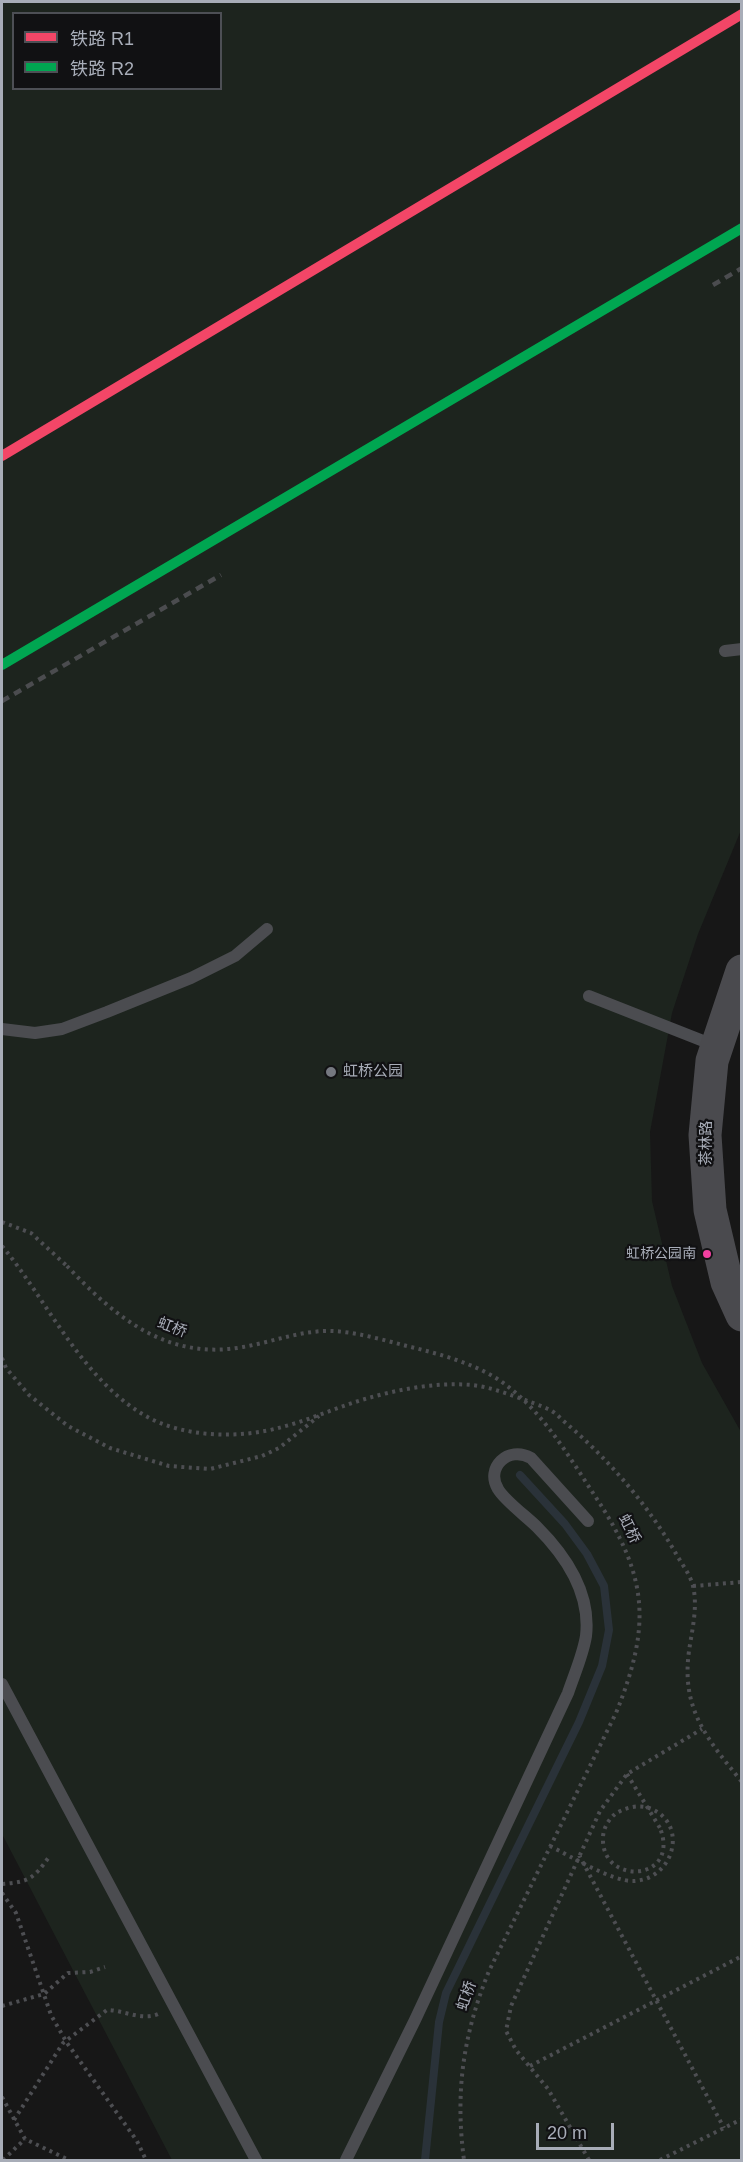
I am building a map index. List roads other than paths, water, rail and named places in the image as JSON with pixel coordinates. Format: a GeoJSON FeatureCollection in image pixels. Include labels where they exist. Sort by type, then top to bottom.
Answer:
{"type":"FeatureCollection","features":[{"type":"Feature","properties":{"kind":"street","name":"茶林路"},"geometry":{"type":"LineString","coordinates":[[741,971],[712,1061],[705,1135],[710,1210],[727,1282],[741,1315]]}},
{"type":"Feature","properties":{"kind":"lane"},"geometry":{"type":"LineString","coordinates":[[725,651],[741,649]]}},
{"type":"Feature","properties":{"kind":"lane"},"geometry":{"type":"LineString","coordinates":[[2,1029],[35,1033],[62,1029],[191,978],[235,956],[267,929]]}},
{"type":"Feature","properties":{"kind":"lane"},"geometry":{"type":"LineString","coordinates":[[589,996],[717,1047]]}},
{"type":"Feature","properties":{"kind":"lane"},"geometry":{"type":"LineString","coordinates":[[346,2160],[415,2020],[563,1704],[586,1638],[586,1617],[576,1580],[565,1559],[551,1542],[498,1489],[494,1477],[497,1466],[504,1457],[512,1454],[522,1453],[531,1458],[588,1521]]}},
{"type":"Feature","properties":{"kind":"lane"},"geometry":{"type":"LineString","coordinates":[[2,1684],[256,2160]]}},
{"type":"Feature","properties":{"kind":"waterway"},"geometry":{"type":"LineString","coordinates":[[425,2160],[439,2022],[446,1993],[579,1722],[602,1666],[609,1630],[604,1586],[587,1554],[565,1524],[520,1475]]}},
{"type":"Feature","properties":{"kind":"railway"},"geometry":{"type":"LineString","coordinates":[[695,255],[742,228]]}},
{"type":"Feature","properties":{"kind":"railway"},"geometry":{"type":"LineString","coordinates":[[713,285],[742,268]]}},
{"type":"Feature","properties":{"kind":"railway"},"geometry":{"type":"LineString","coordinates":[[2,665],[203,545]]}},
{"type":"Feature","properties":{"kind":"railway"},"geometry":{"type":"LineString","coordinates":[[2,701],[221,575]]}},
{"type":"Feature","properties":{"kind":"rail line","name":"R1"},"geometry":{"type":"LineString","coordinates":[[2,456],[742,14]]}},
{"type":"Feature","properties":{"kind":"rail line","name":"R2"},"geometry":{"type":"LineString","coordinates":[[2,665],[742,228]]}},
{"type":"Feature","properties":{"kind":"place","name":"虹桥公园"},"geometry":{"type":"Point","coordinates":[331,1072]}},
{"type":"Feature","properties":{"kind":"place","name":"虹桥公园南"},"geometry":{"type":"Point","coordinates":[707,1254]}}]}
